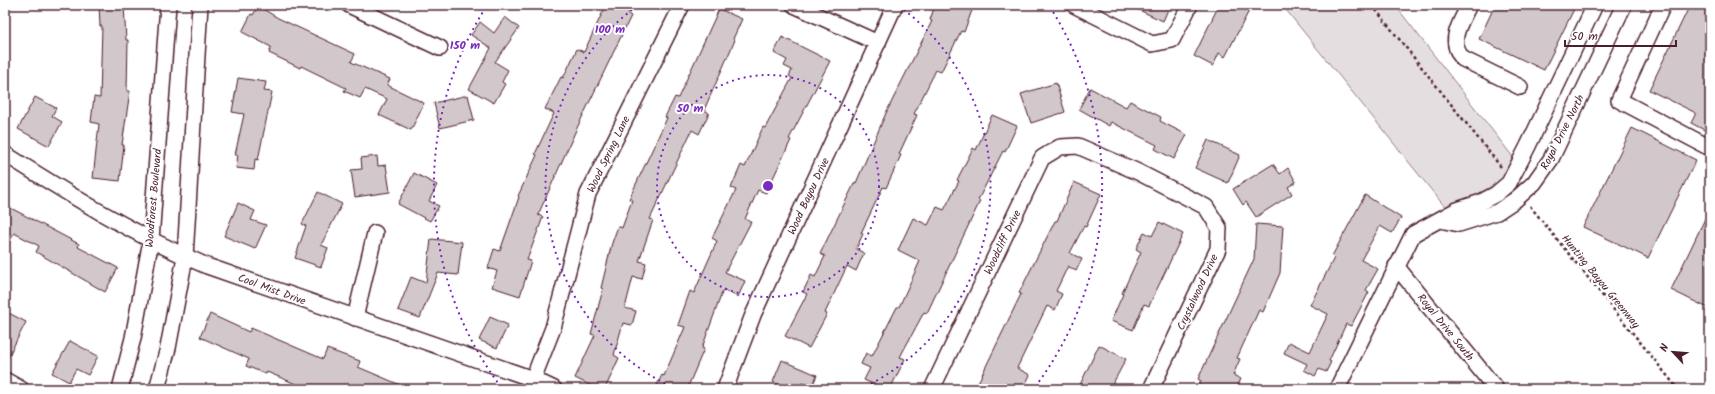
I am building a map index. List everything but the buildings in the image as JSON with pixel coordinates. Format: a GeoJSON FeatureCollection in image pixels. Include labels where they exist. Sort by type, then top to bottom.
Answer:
{"type":"FeatureCollection","features":[{"type":"Feature","properties":{"kind":"street","name":"Woodforest Boulevard"},"geometry":{"type":"LineString","coordinates":[[120,389],[133,338],[151,240],[168,5]]}},
{"type":"Feature","properties":{"kind":"street"},"geometry":{"type":"LineString","coordinates":[[157,389],[168,348],[185,257],[200,5]]}},
{"type":"Feature","properties":{"kind":"street"},"geometry":{"type":"LineString","coordinates":[[349,5],[440,48]]}},
{"type":"Feature","properties":{"kind":"street","name":"Wood Spring Lane"},"geometry":{"type":"LineString","coordinates":[[533,379],[553,328],[588,194],[682,5]]}},
{"type":"Feature","properties":{"kind":"street"},"geometry":{"type":"LineString","coordinates":[[794,5],[878,44]]}},
{"type":"Feature","properties":{"kind":"street","name":"Wood Bayou Drive"},"geometry":{"type":"LineString","coordinates":[[726,389],[753,315],[895,5]]}},
{"type":"Feature","properties":{"kind":"street"},"geometry":{"type":"LineString","coordinates":[[1074,5],[1152,44],[1172,40],[1190,5]]}},
{"type":"Feature","properties":{"kind":"street"},"geometry":{"type":"LineString","coordinates":[[1469,5],[1458,27],[1454,41],[1457,52],[1463,59],[1520,87]]}},
{"type":"Feature","properties":{"kind":"street"},"geometry":{"type":"LineString","coordinates":[[1337,389],[1412,234],[1457,210],[1491,197],[1509,183],[1595,5],[1621,11]]}},
{"type":"Feature","properties":{"kind":"street"},"geometry":{"type":"LineString","coordinates":[[1663,5],[1619,100],[1710,148]]}},
{"type":"Feature","properties":{"kind":"street","name":"Royal Drive North"},"geometry":{"type":"LineString","coordinates":[[1440,220],[1459,224],[1497,212],[1515,200],[1534,183],[1551,159],[1621,11]]}},
{"type":"Feature","properties":{"kind":"street","name":"Woodcliff Drive"},"geometry":{"type":"LineString","coordinates":[[932,389],[1042,158],[1060,147],[1078,146],[1106,158]]}},
{"type":"Feature","properties":{"kind":"street","name":"Cool Mist Drive"},"geometry":{"type":"LineString","coordinates":[[5,154],[75,199],[185,257],[214,269],[533,379],[554,389]]}},
{"type":"Feature","properties":{"kind":"street","name":"Crystalwood Drive"},"geometry":{"type":"LineString","coordinates":[[1106,158],[1138,172],[1206,207],[1219,228],[1218,249],[1151,389]]}},
{"type":"Feature","properties":{"kind":"street"},"geometry":{"type":"LineString","coordinates":[[355,318],[375,233]]}},
{"type":"Feature","properties":{"kind":"street","name":"Royal Drive South"},"geometry":{"type":"LineString","coordinates":[[1396,266],[1496,389]]}},
{"type":"Feature","properties":{"kind":"street"},"geometry":{"type":"LineString","coordinates":[[5,380],[21,389]]}},
{"type":"Feature","properties":{"kind":"path"},"geometry":{"type":"LineString","coordinates":[[1372,5],[1504,171]]}},
{"type":"Feature","properties":{"kind":"path","name":"Hunting Bayou Greenway"},"geometry":{"type":"LineString","coordinates":[[1527,202],[1678,389]]}},
{"type":"Feature","properties":{"kind":"shaded area"},"geometry":{"type":"Polygon","coordinates":[[[1282,5],[1395,5],[1513,157],[1501,181],[1481,196],[1445,207],[1282,5]]]}}]}
